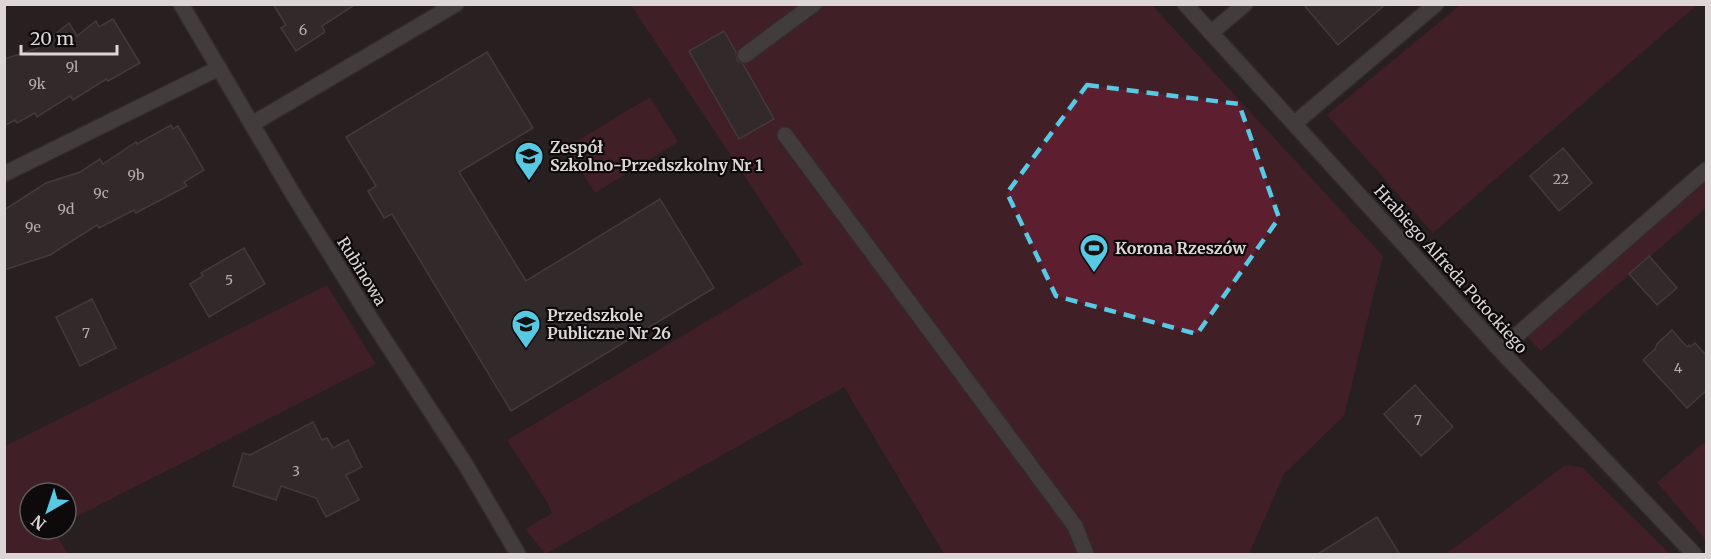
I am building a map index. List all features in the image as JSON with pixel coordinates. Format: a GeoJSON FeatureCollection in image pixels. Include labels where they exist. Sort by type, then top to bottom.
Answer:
{"type":"FeatureCollection","features":[{"type":"Feature","properties":{"kind":"street","name":"Rubinowa"},"geometry":{"type":"LineString","coordinates":[[181,4],[347,281],[467,467],[518,555]]}},
{"type":"Feature","properties":{"kind":"street"},"geometry":{"type":"LineString","coordinates":[[252,124],[456,4]]}},
{"type":"Feature","properties":{"kind":"street"},"geometry":{"type":"LineString","coordinates":[[745,55],[814,4]]}},
{"type":"Feature","properties":{"kind":"street","name":"Hrabiego Alfreda Potockiego"},"geometry":{"type":"LineString","coordinates":[[1185,4],[1500,350],[1694,555]]}},
{"type":"Feature","properties":{"kind":"street"},"geometry":{"type":"LineString","coordinates":[[1211,33],[1245,4]]}},
{"type":"Feature","properties":{"kind":"street"},"geometry":{"type":"LineString","coordinates":[[1295,123],[1436,4]]}},
{"type":"Feature","properties":{"kind":"street"},"geometry":{"type":"LineString","coordinates":[[4,174],[219,68]]}},
{"type":"Feature","properties":{"kind":"street"},"geometry":{"type":"LineString","coordinates":[[785,135],[1075,526],[1086,555]]}},
{"type":"Feature","properties":{"kind":"street"},"geometry":{"type":"LineString","coordinates":[[1500,350],[1707,170]]}},
{"type":"Feature","properties":{"kind":"highlighted area"},"geometry":{"type":"Polygon","coordinates":[[[1087,85],[1239,104],[1279,218],[1197,334],[1056,296],[1007,193],[1087,85]]]}},
{"type":"Feature","properties":{"kind":"shaded area","name":"Korona Rzeszów"},"geometry":{"type":"Polygon","coordinates":[[[631,5],[1152,5],[1383,256],[1344,416],[1284,474],[1249,554],[944,554],[844,387],[545,554],[526,529],[552,513],[507,440],[803,264],[631,5]]]}},
{"type":"Feature","properties":{"kind":"shaded area"},"geometry":{"type":"Polygon","coordinates":[[[1460,5],[1697,5],[1433,233],[1327,115],[1460,5]]]}},
{"type":"Feature","properties":{"kind":"shaded area"},"geometry":{"type":"Polygon","coordinates":[[[650,97],[678,142],[595,193],[567,147],[650,97]]]}},
{"type":"Feature","properties":{"kind":"shaded area"},"geometry":{"type":"Polygon","coordinates":[[[1706,181],[1706,208],[1541,351],[1527,337],[1706,181]]]}},
{"type":"Feature","properties":{"kind":"shaded area"},"geometry":{"type":"Polygon","coordinates":[[[327,285],[376,364],[78,516],[78,481],[18,481],[18,541],[60,541],[68,554],[5,554],[5,446],[327,285]]]}},
{"type":"Feature","properties":{"kind":"shaded area"},"geometry":{"type":"Polygon","coordinates":[[[1706,441],[1706,540],[1657,482],[1706,441]]]}},
{"type":"Feature","properties":{"kind":"shaded area"},"geometry":{"type":"Polygon","coordinates":[[[1565,465],[1582,467],[1670,554],[1446,554],[1565,465]]]}},
{"type":"Feature","properties":{"kind":"building"},"geometry":{"type":"Polygon","coordinates":[[[273,4],[356,4],[322,26],[325,32],[296,51],[281,28],[286,25],[273,4]]]}},
{"type":"Feature","properties":{"kind":"building"},"geometry":{"type":"Polygon","coordinates":[[[1303,4],[1386,4],[1338,45],[1303,4]]]}},
{"type":"Feature","properties":{"kind":"building"},"geometry":{"type":"Polygon","coordinates":[[[113,19],[140,63],[108,81],[106,79],[73,100],[70,96],[37,117],[35,113],[17,123],[15,120],[4,126],[4,59],[38,48],[69,23],[77,36],[96,21],[99,27],[113,19]]]}},
{"type":"Feature","properties":{"kind":"building"},"geometry":{"type":"Polygon","coordinates":[[[724,31],[736,52],[737,60],[743,64],[774,119],[739,139],[689,51],[724,31]]]}},
{"type":"Feature","properties":{"kind":"building"},"geometry":{"type":"Polygon","coordinates":[[[487,52],[533,128],[459,172],[526,281],[660,199],[714,288],[511,411],[392,214],[384,218],[368,191],[376,186],[346,137],[487,52]]]}},
{"type":"Feature","properties":{"kind":"building"},"geometry":{"type":"Polygon","coordinates":[[[171,125],[173,129],[178,126],[204,170],[184,182],[187,186],[136,213],[134,210],[99,228],[97,225],[50,255],[4,270],[4,210],[46,183],[80,172],[100,159],[103,164],[136,142],[137,144],[171,125]]]}},
{"type":"Feature","properties":{"kind":"building"},"geometry":{"type":"Polygon","coordinates":[[[1563,148],[1592,183],[1559,211],[1530,176],[1563,148]]]}},
{"type":"Feature","properties":{"kind":"building"},"geometry":{"type":"Polygon","coordinates":[[[244,248],[265,284],[209,317],[190,284],[203,276],[201,273],[244,248]]]}},
{"type":"Feature","properties":{"kind":"building"},"geometry":{"type":"Polygon","coordinates":[[[1649,256],[1677,288],[1657,305],[1629,274],[1649,256]]]}},
{"type":"Feature","properties":{"kind":"building"},"geometry":{"type":"Polygon","coordinates":[[[92,299],[116,348],[80,366],[56,317],[92,299]]]}},
{"type":"Feature","properties":{"kind":"building"},"geometry":{"type":"Polygon","coordinates":[[[1672,330],[1687,347],[1695,343],[1707,356],[1707,390],[1687,408],[1643,360],[1672,330]]]}},
{"type":"Feature","properties":{"kind":"building"},"geometry":{"type":"Polygon","coordinates":[[[1415,385],[1453,427],[1421,456],[1384,414],[1415,385]]]}},
{"type":"Feature","properties":{"kind":"building"},"geometry":{"type":"Polygon","coordinates":[[[313,422],[322,440],[327,438],[333,448],[348,440],[362,467],[346,475],[359,500],[326,517],[316,498],[281,486],[276,500],[233,486],[243,453],[250,455],[313,422]]]}},
{"type":"Feature","properties":{"kind":"building"},"geometry":{"type":"Polygon","coordinates":[[[1377,517],[1400,555],[1316,555],[1377,517]]]}},
{"type":"Feature","properties":{"kind":"place","name":"Zespół Szkolno-Przedszkolny Nr 1"},"geometry":{"type":"Point","coordinates":[529,182]}},
{"type":"Feature","properties":{"kind":"place","name":"Korona Rzeszów"},"geometry":{"type":"Point","coordinates":[1094,274]}},
{"type":"Feature","properties":{"kind":"place","name":"Przedszkole Publiczne Nr 26"},"geometry":{"type":"Point","coordinates":[526,350]}}]}
